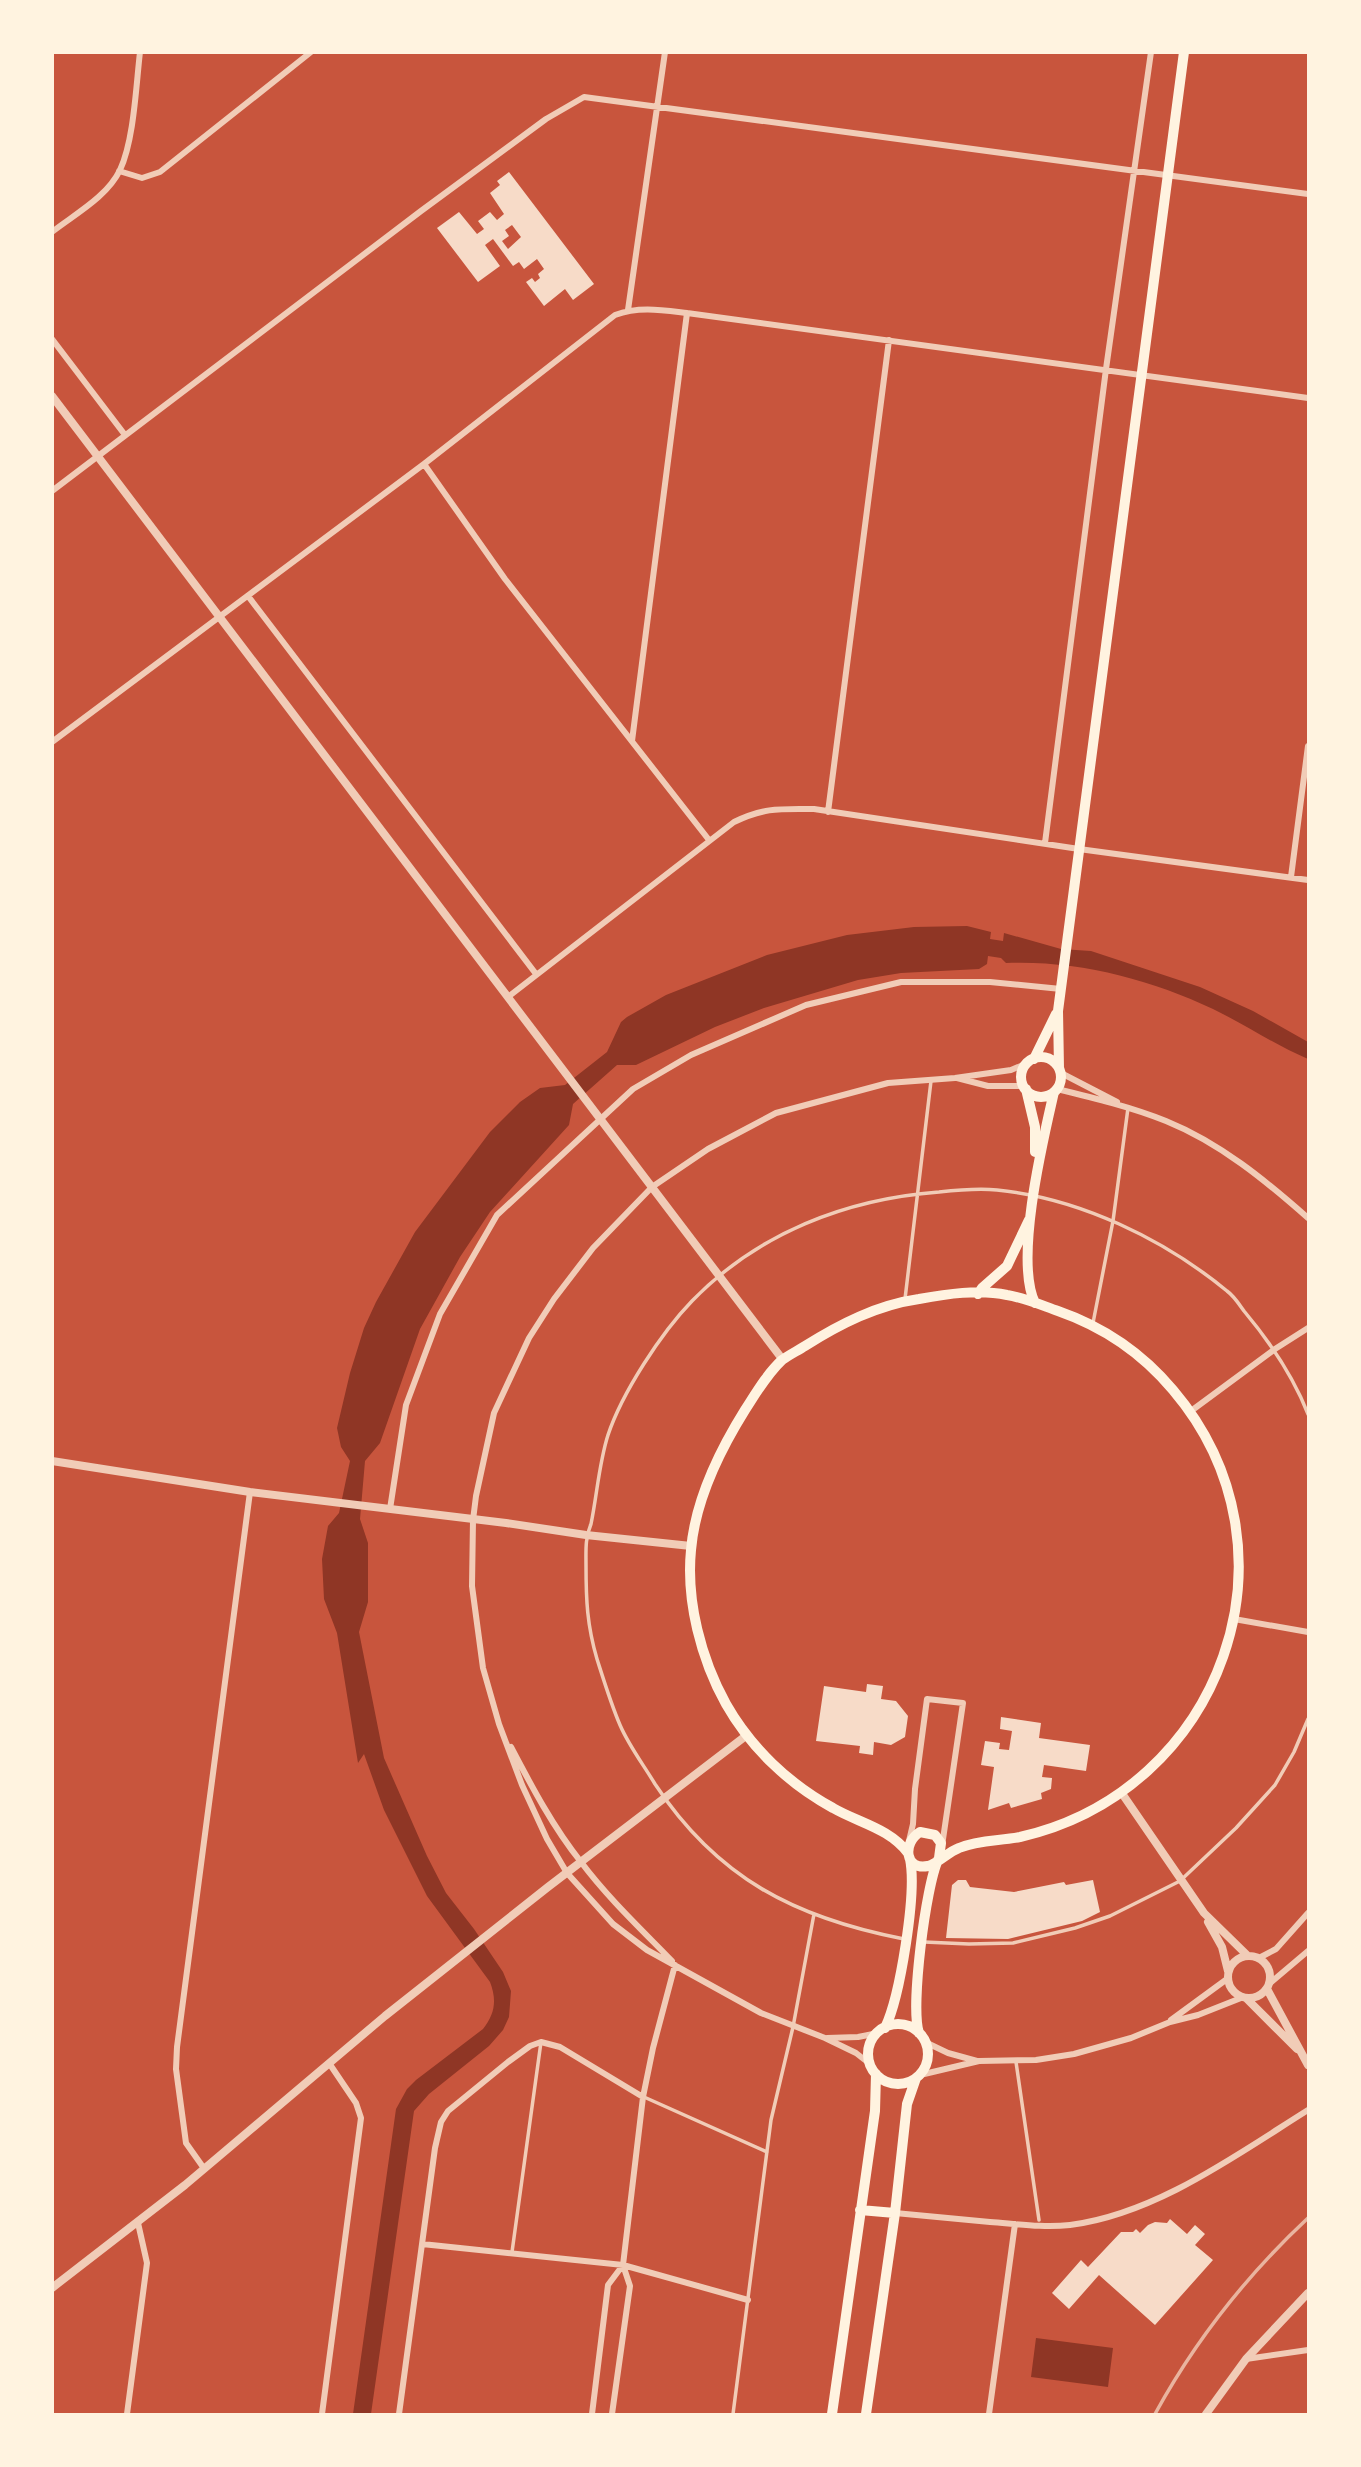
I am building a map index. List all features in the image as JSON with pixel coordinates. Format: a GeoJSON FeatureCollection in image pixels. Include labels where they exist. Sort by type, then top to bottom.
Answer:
{"type":"FeatureCollection","features":[{"type":"Feature","properties":{"kind":"main road"},"geometry":{"type":"LineString","coordinates":[[1035,1303],[1028,1290],[1027,1271],[1034,1194],[1041,1142],[1060,1071],[1058,1011],[1184,52]]}},
{"type":"Feature","properties":{"kind":"main road"},"geometry":{"type":"LineString","coordinates":[[1034,1194],[1035,1126],[1022,1076],[1058,1011]]}},
{"type":"Feature","properties":{"kind":"main road"},"geometry":{"type":"LineString","coordinates":[[1031,1061],[1051,1060],[1060,1071]]}},
{"type":"Feature","properties":{"kind":"main road"},"geometry":{"type":"LineString","coordinates":[[1025,1088],[1037,1096],[1049,1095],[1056,1090]]}},
{"type":"Feature","properties":{"kind":"main road"},"geometry":{"type":"LineString","coordinates":[[978,1294],[1007,1266],[1032,1213]]}},
{"type":"Feature","properties":{"kind":"main road"},"geometry":{"type":"LineString","coordinates":[[1001,1293],[1092,1325],[1119,1340],[1157,1371],[1191,1411],[1214,1451],[1232,1505],[1238,1537],[1239,1564],[1234,1619],[1222,1662],[1188,1727],[1158,1761],[1121,1792],[1069,1822],[1025,1836],[966,1845],[940,1855],[924,1866],[885,1832],[831,1807],[796,1784],[778,1769],[747,1735],[724,1700],[707,1661],[694,1613],[691,1546],[715,1465],[766,1377],[782,1360],[819,1337],[867,1312],[905,1301],[940,1295],[1001,1293]]}},
{"type":"Feature","properties":{"kind":"main road"},"geometry":{"type":"LineString","coordinates":[[866,2414],[895,2213],[907,2104],[928,2056],[916,2025],[915,2006],[931,1878],[940,1855],[938,1838],[930,1832],[920,1832],[909,1851],[913,1879],[894,2005],[869,2050],[870,2064],[876,2074],[886,2081],[898,2084],[918,2077]]}},
{"type":"Feature","properties":{"kind":"main road"},"geometry":{"type":"LineString","coordinates":[[905,1939],[923,1942]]}},
{"type":"Feature","properties":{"kind":"main road"},"geometry":{"type":"LineString","coordinates":[[881,2030],[906,2026],[922,2038]]}},
{"type":"Feature","properties":{"kind":"main road"},"geometry":{"type":"LineString","coordinates":[[832,2414],[875,2111],[876,2074]]}},
{"type":"Feature","properties":{"kind":"main road"},"geometry":{"type":"LineString","coordinates":[[860,2210],[895,2213]]}},
{"type":"Feature","properties":{"kind":"street"},"geometry":{"type":"LineString","coordinates":[[52,232],[87,206],[119,172],[128,139],[141,52]]}},
{"type":"Feature","properties":{"kind":"street"},"geometry":{"type":"LineString","coordinates":[[119,172],[142,177],[160,172],[311,52]]}},
{"type":"Feature","properties":{"kind":"street"},"geometry":{"type":"LineString","coordinates":[[628,310],[665,52]]}},
{"type":"Feature","properties":{"kind":"street"},"geometry":{"type":"LineString","coordinates":[[1045,843],[1106,369],[1151,52]]}},
{"type":"Feature","properties":{"kind":"street"},"geometry":{"type":"LineString","coordinates":[[52,491],[421,211],[562,108],[584,97],[1308,194]]}},
{"type":"Feature","properties":{"kind":"street"},"geometry":{"type":"LineString","coordinates":[[52,742],[424,464],[615,315],[628,310],[643,308],[687,313],[1308,398]]}},
{"type":"Feature","properties":{"kind":"street"},"geometry":{"type":"LineString","coordinates":[[632,741],[687,313]]}},
{"type":"Feature","properties":{"kind":"street"},"geometry":{"type":"LineString","coordinates":[[52,339],[125,435]]}},
{"type":"Feature","properties":{"kind":"street"},"geometry":{"type":"LineString","coordinates":[[828,813],[889,340]]}},
{"type":"Feature","properties":{"kind":"street"},"geometry":{"type":"LineString","coordinates":[[52,396],[782,1360]]}},
{"type":"Feature","properties":{"kind":"street"},"geometry":{"type":"LineString","coordinates":[[424,464],[505,579],[709,840]]}},
{"type":"Feature","properties":{"kind":"street"},"geometry":{"type":"LineString","coordinates":[[248,596],[536,974]]}},
{"type":"Feature","properties":{"kind":"street"},"geometry":{"type":"LineString","coordinates":[[1290,877],[1308,746]]}},
{"type":"Feature","properties":{"kind":"street"},"geometry":{"type":"LineString","coordinates":[[508,997],[734,822],[754,813],[784,808],[814,809],[1308,880]]}},
{"type":"Feature","properties":{"kind":"street"},"geometry":{"type":"LineString","coordinates":[[390,1509],[406,1405],[440,1314],[497,1215],[633,1089],[691,1055],[806,1005],[901,982],[990,982],[1061,989]]}},
{"type":"Feature","properties":{"kind":"street"},"geometry":{"type":"LineString","coordinates":[[870,2064],[856,2053],[793,2027],[710,1986],[647,1950],[613,1924],[567,1873],[547,1839],[522,1785],[499,1724],[483,1668],[471,1563],[473,1520],[494,1413],[529,1338],[554,1299],[593,1248],[652,1187],[708,1149],[776,1113],[888,1083],[1011,1070],[1031,1061]]}},
{"type":"Feature","properties":{"kind":"street"},"geometry":{"type":"LineString","coordinates":[[1060,1071],[1128,1108]]}},
{"type":"Feature","properties":{"kind":"street"},"geometry":{"type":"LineString","coordinates":[[955,1078],[988,1086],[1025,1088]]}},
{"type":"Feature","properties":{"kind":"street"},"geometry":{"type":"LineString","coordinates":[[1056,1090],[1167,1121],[1211,1143],[1255,1173],[1308,1218]]}},
{"type":"Feature","properties":{"kind":"street"},"geometry":{"type":"LineString","coordinates":[[1191,1411],[1308,1328]]}},
{"type":"Feature","properties":{"kind":"street"},"geometry":{"type":"LineString","coordinates":[[52,1461],[250,1492],[691,1546]]}},
{"type":"Feature","properties":{"kind":"street"},"geometry":{"type":"LineString","coordinates":[[204,2167],[186,2143],[176,2069],[177,2048],[250,1492]]}},
{"type":"Feature","properties":{"kind":"street"},"geometry":{"type":"LineString","coordinates":[[1234,1619],[1308,1632]]}},
{"type":"Feature","properties":{"kind":"street"},"geometry":{"type":"LineString","coordinates":[[909,1851],[926,1699],[963,1703],[940,1855]]}},
{"type":"Feature","properties":{"kind":"street"},"geometry":{"type":"LineString","coordinates":[[499,1724],[556,1828],[581,1863],[675,1965]]}},
{"type":"Feature","properties":{"kind":"street"},"geometry":{"type":"LineString","coordinates":[[52,2288],[138,2223],[458,1958],[747,1735]]}},
{"type":"Feature","properties":{"kind":"street"},"geometry":{"type":"LineString","coordinates":[[1121,1792],[1204,1913],[1248,1956]]}},
{"type":"Feature","properties":{"kind":"street"},"geometry":{"type":"LineString","coordinates":[[1204,1913],[1222,1947],[1231,1991],[1244,1998],[1301,2054]]}},
{"type":"Feature","properties":{"kind":"street"},"geometry":{"type":"LineString","coordinates":[[1259,1958],[1276,1949],[1308,1913]]}},
{"type":"Feature","properties":{"kind":"street"},"geometry":{"type":"LineString","coordinates":[[918,2077],[979,2062],[1054,2058],[1094,2049],[1244,1998],[1255,1998],[1308,1951]]}},
{"type":"Feature","properties":{"kind":"street"},"geometry":{"type":"LineString","coordinates":[[1170,2022],[1191,2004],[1212,1992],[1228,1975],[1236,1960],[1248,1956],[1259,1958],[1269,1969],[1268,1987],[1308,2065]]}},
{"type":"Feature","properties":{"kind":"street"},"geometry":{"type":"LineString","coordinates":[[592,2414],[608,2286],[622,2265],[643,2097],[675,1965]]}},
{"type":"Feature","properties":{"kind":"street"},"geometry":{"type":"LineString","coordinates":[[825,2038],[858,2037],[881,2030]]}},
{"type":"Feature","properties":{"kind":"street"},"geometry":{"type":"LineString","coordinates":[[922,2038],[948,2053],[979,2062]]}},
{"type":"Feature","properties":{"kind":"street"},"geometry":{"type":"LineString","coordinates":[[399,2414],[435,2148],[441,2122],[448,2111],[530,2046],[541,2042],[560,2047],[643,2097]]}},
{"type":"Feature","properties":{"kind":"street"},"geometry":{"type":"LineString","coordinates":[[322,2414],[361,2118],[356,2102],[329,2063]]}},
{"type":"Feature","properties":{"kind":"street"},"geometry":{"type":"LineString","coordinates":[[895,2213],[1055,2226],[1112,2217],[1216,2167],[1308,2110]]}},
{"type":"Feature","properties":{"kind":"street"},"geometry":{"type":"LineString","coordinates":[[127,2414],[147,2263],[138,2223]]}},
{"type":"Feature","properties":{"kind":"street"},"geometry":{"type":"LineString","coordinates":[[989,2414],[1015,2224]]}},
{"type":"Feature","properties":{"kind":"street"},"geometry":{"type":"LineString","coordinates":[[422,2244],[622,2265],[748,2300]]}},
{"type":"Feature","properties":{"kind":"street"},"geometry":{"type":"LineString","coordinates":[[612,2414],[630,2286],[622,2265]]}},
{"type":"Feature","properties":{"kind":"street"},"geometry":{"type":"LineString","coordinates":[[1206,2414],[1246,2359],[1308,2293]]}},
{"type":"Feature","properties":{"kind":"street"},"geometry":{"type":"LineString","coordinates":[[1246,2359],[1308,2350]]}},
{"type":"Feature","properties":{"kind":"lane"},"geometry":{"type":"LineString","coordinates":[[905,1301],[931,1079]]}},
{"type":"Feature","properties":{"kind":"lane"},"geometry":{"type":"LineString","coordinates":[[1092,1325],[1113,1221],[1128,1108]]}},
{"type":"Feature","properties":{"kind":"lane"},"geometry":{"type":"LineString","coordinates":[[905,1939],[868,1932],[814,1914],[771,1895],[738,1874],[712,1854],[680,1819],[635,1754],[620,1726],[589,1631],[585,1602],[586,1535],[591,1524],[607,1437],[619,1407],[654,1349],[692,1301],[719,1276],[790,1230],[819,1217],[881,1198],[996,1189],[1034,1194],[1113,1221],[1168,1250],[1229,1292],[1275,1349],[1308,1414]]}},
{"type":"Feature","properties":{"kind":"lane"},"geometry":{"type":"LineString","coordinates":[[923,1942],[1013,1943],[1075,1928],[1110,1916],[1180,1881],[1236,1828],[1275,1785],[1294,1752],[1308,1719]]}},
{"type":"Feature","properties":{"kind":"lane"},"geometry":{"type":"LineString","coordinates":[[733,2414],[771,2120],[793,2027],[814,1914]]}},
{"type":"Feature","properties":{"kind":"lane"},"geometry":{"type":"LineString","coordinates":[[512,2252],[541,2042]]}},
{"type":"Feature","properties":{"kind":"lane"},"geometry":{"type":"LineString","coordinates":[[1016,2062],[1039,2220]]}},
{"type":"Feature","properties":{"kind":"lane"},"geometry":{"type":"LineString","coordinates":[[643,2097],[767,2151]]}},
{"type":"Feature","properties":{"kind":"shaded area"},"geometry":{"type":"Polygon","coordinates":[[[967,926],[991,932],[990,939],[1003,941],[1004,933],[1061,949],[1091,951],[1200,987],[1253,1011],[1308,1042],[1308,1059],[1189,998],[1139,980],[1086,968],[1006,963],[1001,958],[988,956],[987,964],[979,969],[901,973],[858,980],[764,1008],[715,1027],[636,1065],[617,1065],[573,1104],[569,1125],[490,1212],[460,1257],[420,1329],[380,1443],[365,1461],[360,1519],[368,1543],[368,1602],[359,1632],[384,1758],[446,1893],[503,1972],[511,1991],[509,2017],[503,2030],[489,2046],[429,2094],[414,2111],[371,2414],[353,2414],[396,2109],[407,2089],[416,2080],[483,2029],[490,2018],[494,2001],[490,1982],[427,1896],[384,1810],[364,1754],[358,1763],[337,1633],[324,1599],[322,1559],[328,1526],[339,1513],[350,1461],[341,1447],[337,1428],[364,1328],[415,1232],[490,1132],[520,1102],[540,1088],[565,1085],[607,1052],[621,1022],[627,1017],[666,995],[767,955],[847,935],[914,927],[967,926]]]}},
{"type":"Feature","properties":{"kind":"shaded area"},"geometry":{"type":"Polygon","coordinates":[[[1036,2338],[1113,2348],[1108,2387],[1031,2377],[1036,2338]]]}},
{"type":"Feature","properties":{"kind":"building"},"geometry":{"type":"Polygon","coordinates":[[[509,172],[594,284],[573,300],[565,289],[544,306],[526,282],[532,278],[535,282],[540,278],[538,274],[544,269],[537,259],[524,269],[519,262],[513,266],[493,239],[485,245],[500,266],[478,282],[437,228],[459,212],[477,234],[484,229],[478,221],[490,212],[497,220],[504,214],[490,193],[500,185],[497,181],[509,172]],[[512,225],[505,230],[509,236],[502,241],[508,249],[521,237],[512,225]]]}},
{"type":"Feature","properties":{"kind":"building"},"geometry":{"type":"Polygon","coordinates":[[[867,1684],[883,1686],[881,1699],[896,1701],[908,1716],[905,1737],[891,1745],[874,1742],[873,1755],[859,1753],[860,1746],[816,1741],[824,1686],[866,1692],[867,1684]]]}},
{"type":"Feature","properties":{"kind":"building"},"geometry":{"type":"Polygon","coordinates":[[[1001,1717],[1041,1723],[1039,1738],[1090,1745],[1086,1771],[1044,1765],[1042,1777],[1052,1778],[1051,1789],[1041,1793],[1042,1799],[1011,1808],[1009,1803],[988,1810],[994,1767],[981,1765],[985,1741],[1000,1743],[999,1749],[1009,1750],[1012,1731],[1000,1729],[1001,1717]]]}},
{"type":"Feature","properties":{"kind":"building"},"geometry":{"type":"Polygon","coordinates":[[[958,1880],[966,1880],[970,1887],[1014,1892],[1064,1882],[1066,1885],[1093,1880],[1100,1912],[1082,1921],[1008,1939],[946,1938],[952,1885],[958,1880]]]}},
{"type":"Feature","properties":{"kind":"building"},"geometry":{"type":"Polygon","coordinates":[[[1170,2219],[1187,2234],[1195,2225],[1205,2234],[1195,2245],[1213,2260],[1155,2325],[1099,2275],[1069,2309],[1052,2293],[1081,2260],[1088,2267],[1121,2232],[1133,2232],[1136,2229],[1140,2233],[1148,2225],[1155,2222],[1167,2223],[1170,2219]]]}},
{"type":"Feature","properties":{"kind":"railway"},"geometry":{"type":"LineString","coordinates":[[1155,2414],[1187,2361],[1224,2310],[1264,2262],[1308,2218]]}}]}
